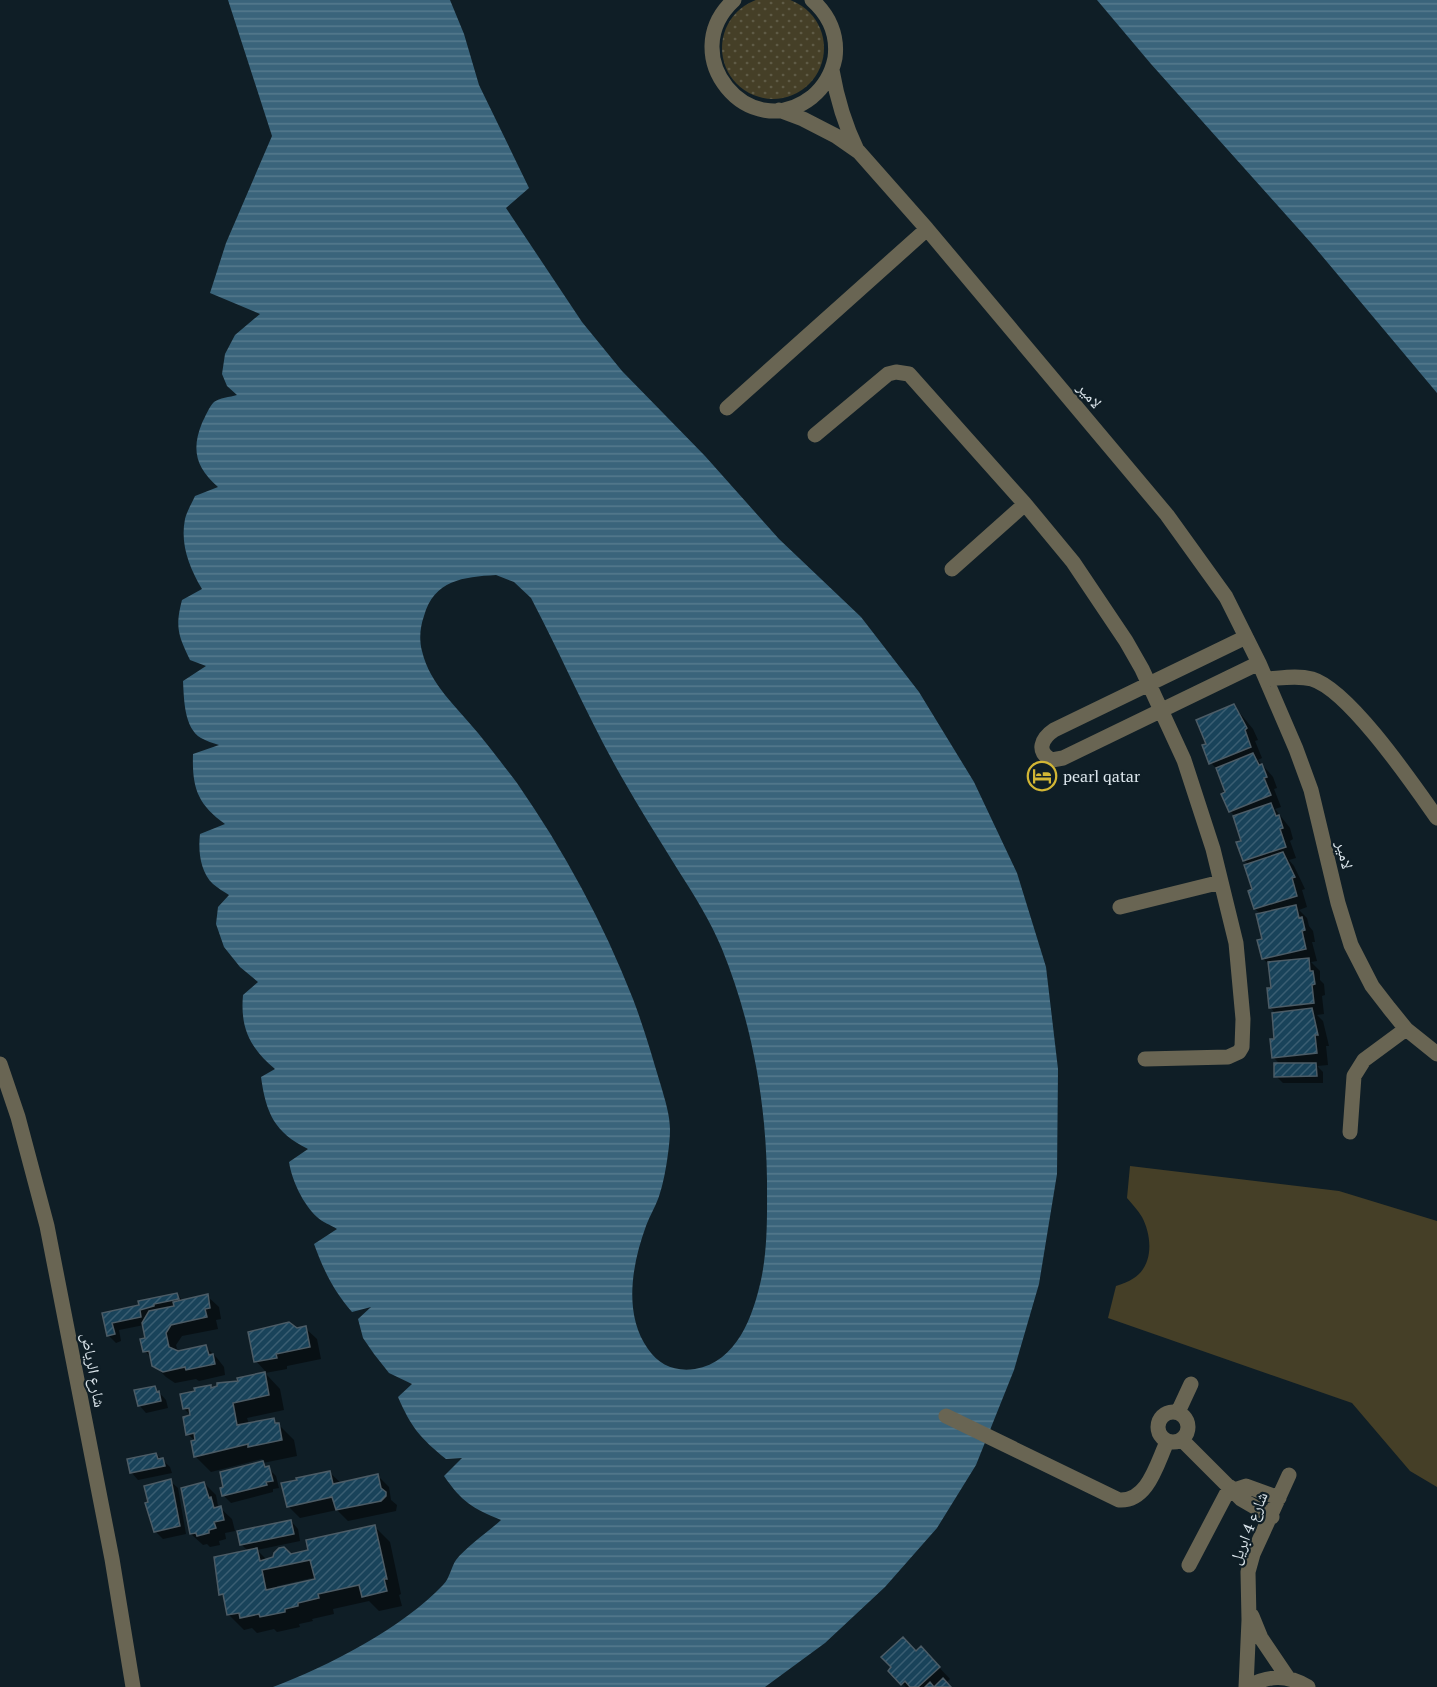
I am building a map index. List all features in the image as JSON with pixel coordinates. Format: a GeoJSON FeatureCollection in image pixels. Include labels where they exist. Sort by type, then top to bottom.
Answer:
{"type":"FeatureCollection","features":[{"type":"Feature","properties":{"kind":"street","name":"لامير"},"geometry":{"type":"LineString","coordinates":[[734,0],[722,13],[714,31],[712,51],[716,70],[726,87],[740,101],[759,108],[779,110],[803,119],[859,152]]}},
{"type":"Feature","properties":{"kind":"street","name":"لامير"},"geometry":{"type":"LineString","coordinates":[[813,0],[824,13],[833,31],[835,51],[832,70],[837,103],[859,152],[927,229],[1167,515],[1226,597],[1267,679],[1311,790],[1338,903],[1351,945],[1372,986],[1407,1029],[1437,1054]]}},
{"type":"Feature","properties":{"kind":"street"},"geometry":{"type":"LineString","coordinates":[[779,110],[788,109],[807,101],[822,87],[832,70]]}},
{"type":"Feature","properties":{"kind":"street"},"geometry":{"type":"LineString","coordinates":[[727,408],[927,229]]}},
{"type":"Feature","properties":{"kind":"street"},"geometry":{"type":"LineString","coordinates":[[815,435],[888,374],[902,372],[909,374],[1025,504],[1073,562],[1126,641],[1149,684],[1184,760],[1213,849],[1236,943],[1243,1019],[1242,1047],[1239,1052],[1228,1057],[1145,1059]]}},
{"type":"Feature","properties":{"kind":"street"},"geometry":{"type":"LineString","coordinates":[[952,569],[1025,504]]}},
{"type":"Feature","properties":{"kind":"street"},"geometry":{"type":"LineString","coordinates":[[1246,637],[1054,730],[1041,744],[1043,754],[1052,760],[1063,758],[1259,663]]}},
{"type":"Feature","properties":{"kind":"street"},"geometry":{"type":"LineString","coordinates":[[1267,679],[1297,677],[1314,680],[1330,688],[1347,702],[1437,818]]}},
{"type":"Feature","properties":{"kind":"street"},"geometry":{"type":"LineString","coordinates":[[1120,907],[1221,882]]}},
{"type":"Feature","properties":{"kind":"street"},"geometry":{"type":"LineString","coordinates":[[1350,1132],[1354,1076],[1364,1060],[1407,1029]]}},
{"type":"Feature","properties":{"kind":"street","name":"شارع الرياض"},"geometry":{"type":"LineString","coordinates":[[0,1064],[18,1118],[47,1226],[112,1559],[133,1687]]}},
{"type":"Feature","properties":{"kind":"street"},"geometry":{"type":"LineString","coordinates":[[1178,1412],[1191,1384]]}},
{"type":"Feature","properties":{"kind":"street"},"geometry":{"type":"LineString","coordinates":[[946,1416],[1119,1500],[1132,1499],[1141,1494],[1174,1441],[1188,1430],[1186,1419],[1178,1412],[1166,1413],[1158,1421],[1158,1433],[1174,1441],[1244,1501],[1272,1517]]}},
{"type":"Feature","properties":{"kind":"street","name":"شارع 4 ابريل"},"geometry":{"type":"LineString","coordinates":[[1247,1687],[1248,1572],[1253,1554],[1272,1517],[1289,1475]]}},
{"type":"Feature","properties":{"kind":"street"},"geometry":{"type":"LineString","coordinates":[[1189,1566],[1232,1489],[1246,1486],[1279,1498]]}},
{"type":"Feature","properties":{"kind":"street","name":"شارع 4 ابريل"},"geometry":{"type":"LineString","coordinates":[[1248,1595],[1250,1610],[1258,1631],[1288,1678]]}},
{"type":"Feature","properties":{"kind":"street"},"geometry":{"type":"LineString","coordinates":[[1247,1687],[1259,1680],[1273,1677],[1288,1678],[1308,1687]]}},
{"type":"Feature","properties":{"kind":"shaded area"},"geometry":{"type":"Polygon","coordinates":[[[773,-3],[792,1],[809,12],[820,29],[824,48],[820,67],[809,84],[792,95],[773,99],[754,95],[737,84],[726,67],[722,48],[726,29],[737,12],[754,1],[773,-3]]]}},
{"type":"Feature","properties":{"kind":"shaded area"},"geometry":{"type":"Polygon","coordinates":[[[1130,1166],[1339,1191],[1437,1221],[1437,1487],[1410,1471],[1352,1403],[1108,1318],[1116,1286],[1132,1279],[1140,1272],[1148,1258],[1148,1233],[1140,1214],[1127,1198],[1130,1166]]]}},
{"type":"Feature","properties":{"kind":"water"},"geometry":{"type":"Polygon","coordinates":[[[228,0],[450,0],[464,34],[479,85],[529,188],[506,208],[582,322],[622,371],[705,456],[779,539],[861,617],[919,692],[974,782],[1017,873],[1046,967],[1058,1069],[1057,1174],[1039,1284],[1014,1370],[976,1465],[937,1528],[885,1587],[825,1643],[765,1687],[273,1687],[340,1657],[408,1616],[443,1585],[460,1555],[501,1520],[468,1503],[444,1476],[462,1458],[446,1459],[417,1431],[398,1397],[412,1384],[389,1373],[363,1338],[358,1319],[371,1307],[352,1312],[339,1296],[325,1272],[314,1244],[337,1229],[312,1212],[299,1192],[293,1177],[289,1162],[308,1149],[287,1136],[269,1111],[261,1077],[275,1069],[253,1045],[245,1027],[242,1007],[243,995],[258,982],[240,967],[224,947],[216,924],[218,907],[229,895],[213,884],[205,873],[201,861],[200,834],[225,824],[202,802],[195,785],[193,754],[219,745],[195,733],[188,720],[185,704],[183,681],[206,666],[190,660],[179,631],[182,600],[202,589],[187,555],[184,528],[186,516],[195,496],[218,487],[200,466],[196,450],[202,423],[212,404],[237,395],[227,386],[222,374],[225,354],[235,335],[260,314],[210,293],[226,243],[272,136],[228,0]],[[496,575],[472,577],[461,579],[442,588],[429,604],[424,616],[420,634],[422,651],[438,685],[517,783],[551,835],[596,915],[633,999],[664,1097],[670,1130],[662,1187],[641,1241],[634,1272],[632,1289],[635,1320],[640,1335],[652,1355],[662,1363],[674,1368],[695,1369],[710,1365],[722,1357],[741,1335],[758,1294],[763,1268],[767,1217],[766,1150],[760,1092],[749,1034],[733,977],[713,929],[609,754],[531,598],[514,582],[496,575]]]}},
{"type":"Feature","properties":{"kind":"water"},"geometry":{"type":"Polygon","coordinates":[[[1097,0],[1437,0],[1437,393],[1312,244],[1097,0]]]}},
{"type":"Feature","properties":{"kind":"building"},"geometry":{"type":"Polygon","coordinates":[[[1234,704],[1247,728],[1245,730],[1251,747],[1209,764],[1202,745],[1206,744],[1196,720],[1234,704]]]}},
{"type":"Feature","properties":{"kind":"building"},"geometry":{"type":"Polygon","coordinates":[[[1253,753],[1259,765],[1262,764],[1267,777],[1264,778],[1271,795],[1229,812],[1221,794],[1225,792],[1216,768],[1253,753]]]}},
{"type":"Feature","properties":{"kind":"building"},"geometry":{"type":"Polygon","coordinates":[[[1271,803],[1276,816],[1279,815],[1283,828],[1280,829],[1286,847],[1243,861],[1236,842],[1241,841],[1233,816],[1271,803]]]}},
{"type":"Feature","properties":{"kind":"building"},"geometry":{"type":"Polygon","coordinates":[[[1283,852],[1295,877],[1292,878],[1297,896],[1254,909],[1248,891],[1252,889],[1244,865],[1283,852]]]}},
{"type":"Feature","properties":{"kind":"building"},"geometry":{"type":"Polygon","coordinates":[[[1296,905],[1305,930],[1302,931],[1306,949],[1262,959],[1257,940],[1262,939],[1256,914],[1296,905]]]}},
{"type":"Feature","properties":{"kind":"building"},"geometry":{"type":"Polygon","coordinates":[[[1309,958],[1310,971],[1313,971],[1315,984],[1312,985],[1314,1003],[1269,1008],[1267,988],[1271,988],[1268,962],[1309,958]]]}},
{"type":"Feature","properties":{"kind":"building"},"geometry":{"type":"Polygon","coordinates":[[[1312,1008],[1318,1035],[1315,1035],[1317,1053],[1272,1058],[1270,1039],[1274,1039],[1272,1013],[1312,1008]]]}},
{"type":"Feature","properties":{"kind":"building"},"geometry":{"type":"Polygon","coordinates":[[[1274,1063],[1316,1063],[1317,1076],[1274,1077],[1274,1063]]]}},
{"type":"Feature","properties":{"kind":"building"},"geometry":{"type":"Polygon","coordinates":[[[177,1293],[179,1299],[154,1304],[154,1306],[140,1310],[141,1317],[112,1323],[115,1334],[107,1336],[102,1313],[139,1305],[138,1301],[177,1293]]]}},
{"type":"Feature","properties":{"kind":"building"},"geometry":{"type":"Polygon","coordinates":[[[208,1294],[210,1308],[205,1309],[207,1317],[171,1325],[166,1333],[169,1347],[178,1351],[206,1345],[209,1355],[213,1354],[215,1364],[163,1372],[152,1366],[149,1351],[143,1352],[140,1339],[145,1338],[142,1323],[149,1311],[174,1306],[173,1302],[208,1294]]]}},
{"type":"Feature","properties":{"kind":"building"},"geometry":{"type":"Polygon","coordinates":[[[289,1322],[297,1328],[306,1326],[310,1347],[276,1354],[277,1358],[254,1362],[248,1332],[289,1322]]]}},
{"type":"Feature","properties":{"kind":"building"},"geometry":{"type":"Polygon","coordinates":[[[265,1372],[269,1395],[233,1403],[237,1425],[274,1418],[275,1423],[279,1423],[282,1440],[248,1447],[248,1444],[194,1457],[191,1441],[195,1440],[194,1433],[186,1435],[183,1417],[190,1415],[189,1408],[183,1409],[180,1394],[195,1391],[194,1388],[211,1385],[211,1388],[217,1386],[217,1383],[238,1381],[237,1378],[265,1372]]]}},
{"type":"Feature","properties":{"kind":"building"},"geometry":{"type":"Polygon","coordinates":[[[155,1386],[157,1392],[159,1391],[161,1401],[138,1406],[134,1390],[155,1386]]]}},
{"type":"Feature","properties":{"kind":"building"},"geometry":{"type":"Polygon","coordinates":[[[156,1453],[158,1459],[163,1458],[165,1466],[130,1473],[127,1459],[156,1453]]]}},
{"type":"Feature","properties":{"kind":"building"},"geometry":{"type":"Polygon","coordinates":[[[263,1461],[265,1467],[269,1466],[273,1481],[266,1482],[267,1485],[222,1496],[220,1472],[263,1461]]]}},
{"type":"Feature","properties":{"kind":"building"},"geometry":{"type":"Polygon","coordinates":[[[330,1471],[333,1484],[378,1474],[381,1488],[386,1492],[386,1496],[381,1501],[336,1510],[332,1497],[287,1507],[281,1483],[330,1471]]]}},
{"type":"Feature","properties":{"kind":"building"},"geometry":{"type":"Polygon","coordinates":[[[171,1479],[180,1526],[154,1532],[145,1503],[148,1502],[144,1486],[171,1479]]]}},
{"type":"Feature","properties":{"kind":"building"},"geometry":{"type":"Polygon","coordinates":[[[204,1482],[214,1508],[221,1506],[224,1520],[214,1522],[216,1528],[209,1530],[209,1533],[197,1536],[196,1533],[190,1534],[181,1488],[204,1482]]]}},
{"type":"Feature","properties":{"kind":"building"},"geometry":{"type":"Polygon","coordinates":[[[291,1520],[294,1534],[240,1545],[237,1531],[291,1520]]]}},
{"type":"Feature","properties":{"kind":"building"},"geometry":{"type":"Polygon","coordinates":[[[375,1525],[387,1579],[384,1579],[387,1591],[362,1597],[359,1585],[318,1594],[319,1598],[298,1603],[298,1606],[285,1609],[285,1612],[260,1617],[259,1614],[240,1618],[239,1613],[227,1615],[223,1594],[219,1595],[214,1557],[257,1548],[260,1561],[273,1557],[279,1548],[284,1547],[291,1554],[308,1550],[306,1540],[375,1525]],[[310,1560],[262,1570],[266,1590],[315,1579],[310,1560]]]}},
{"type":"Feature","properties":{"kind":"building"},"geometry":{"type":"Polygon","coordinates":[[[903,1637],[916,1651],[921,1646],[940,1667],[918,1687],[910,1687],[905,1681],[901,1685],[888,1671],[891,1667],[881,1657],[903,1637]]]}},
{"type":"Feature","properties":{"kind":"building"},"geometry":{"type":"Polygon","coordinates":[[[943,1678],[951,1687],[934,1687],[943,1678]]]}},
{"type":"Feature","properties":{"kind":"place","name":"pearl qatar"},"geometry":{"type":"Point","coordinates":[1042,776]}}]}
